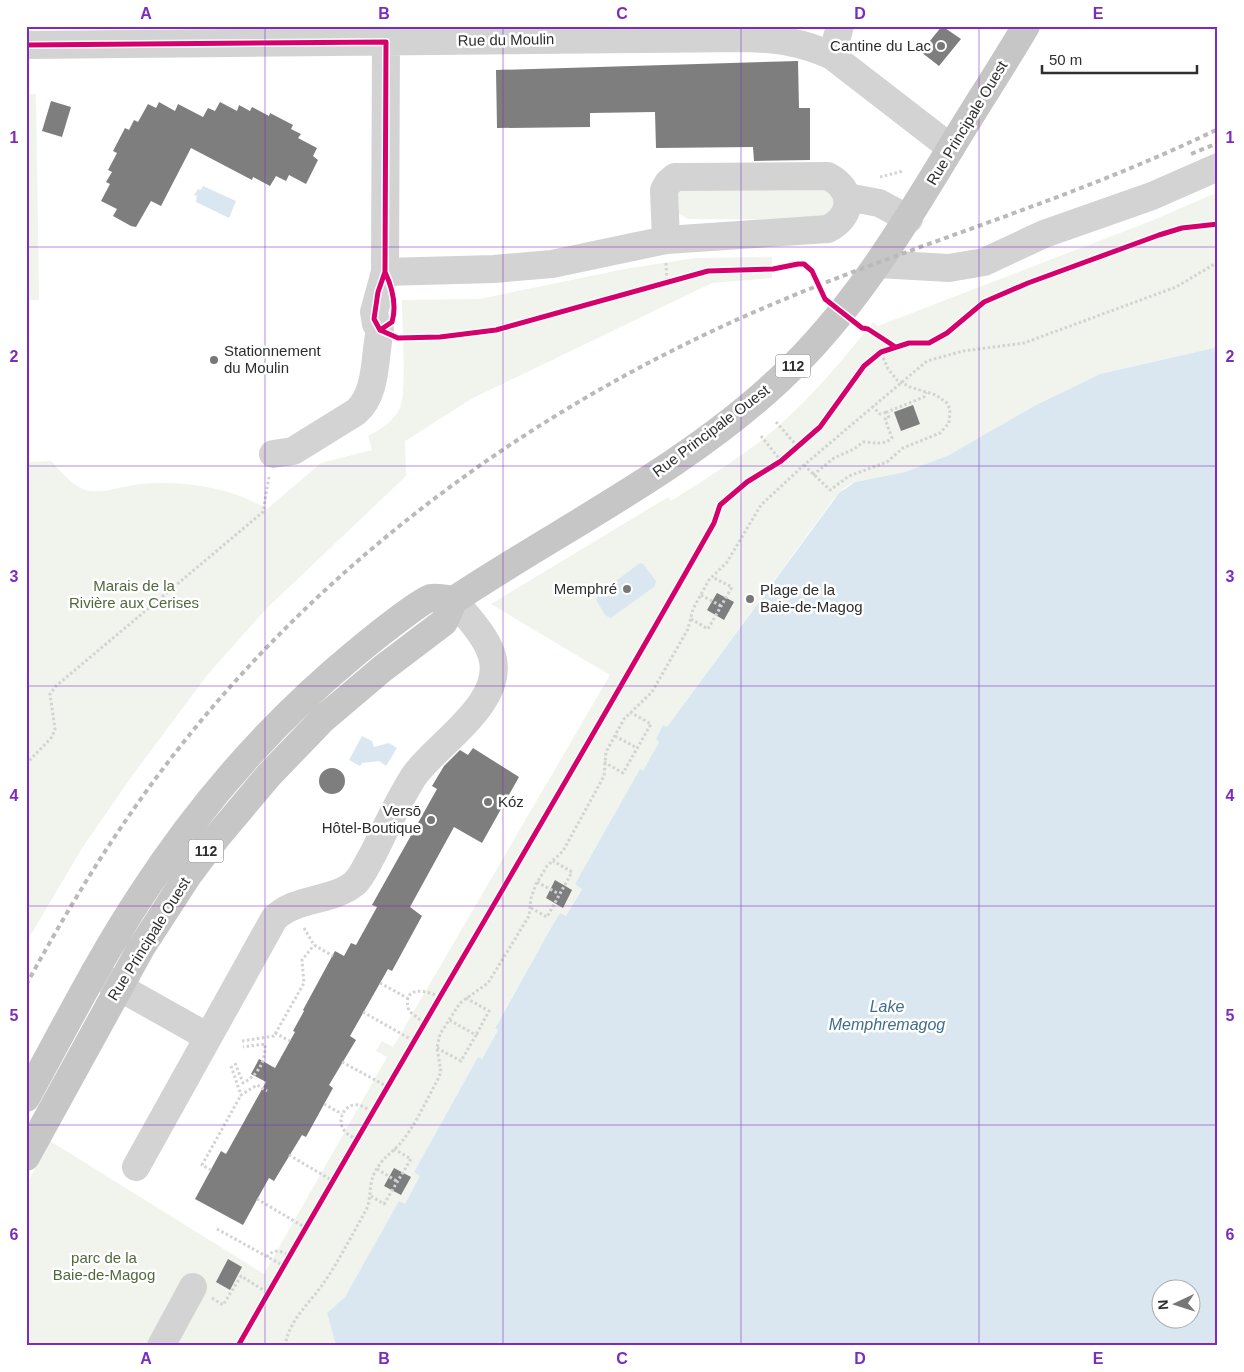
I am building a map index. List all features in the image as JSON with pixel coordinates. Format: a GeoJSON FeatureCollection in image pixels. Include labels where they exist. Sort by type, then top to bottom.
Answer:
{"type":"FeatureCollection","features":[{"type":"Feature","properties":{"kind":"main road","name":"Rue Principale Ouest"},"geometry":{"type":"LineString","coordinates":[[26,1157],[119,986],[184,881],[244,804],[295,746],[330,713],[382,669],[444,622],[454,600],[622,496],[742,411],[780,380],[843,312],[878,264],[908,219],[1026,26]]}},
{"type":"Feature","properties":{"kind":"main road","name":"Rue Principale Ouest"},"geometry":{"type":"LineString","coordinates":[[26,1098],[94,973],[142,893],[191,825],[226,782],[278,723],[336,669],[398,620],[430,598],[454,600]]}},
{"type":"Feature","properties":{"kind":"street"},"geometry":{"type":"LineString","coordinates":[[832,56],[840,26]]}},
{"type":"Feature","properties":{"kind":"street","name":"Rue du Moulin"},"geometry":{"type":"LineString","coordinates":[[26,45],[233,34],[386,42],[523,33],[770,39],[798,42],[832,56],[951,148]]}},
{"type":"Feature","properties":{"kind":"street"},"geometry":{"type":"LineString","coordinates":[[274,454],[293,451],[361,408],[370,389],[380,330],[376,324],[374,312],[386,272],[386,42]]}},
{"type":"Feature","properties":{"kind":"street"},"geometry":{"type":"LineString","coordinates":[[878,264],[949,268],[984,262],[1044,234],[1152,196],[1218,167]]}},
{"type":"Feature","properties":{"kind":"street"},"geometry":{"type":"LineString","coordinates":[[386,272],[494,269],[552,264],[666,240],[828,229],[844,216],[847,207],[847,197],[844,188],[828,176],[675,177],[664,190],[666,240]]}},
{"type":"Feature","properties":{"kind":"street"},"geometry":{"type":"LineString","coordinates":[[847,197],[879,203],[908,219]]}},
{"type":"Feature","properties":{"kind":"street"},"geometry":{"type":"LineString","coordinates":[[136,1167],[274,919],[283,911],[344,891],[356,883],[418,771],[426,760],[463,727],[483,700],[493,671],[491,654],[487,644],[454,600]]}},
{"type":"Feature","properties":{"kind":"street"},"geometry":{"type":"LineString","coordinates":[[94,973],[208,1037]]}},
{"type":"Feature","properties":{"kind":"street"},"geometry":{"type":"LineString","coordinates":[[161,1346],[194,1287]]}},
{"type":"Feature","properties":{"kind":"path"},"geometry":{"type":"LineString","coordinates":[[285,1346],[291,1326],[328,1277],[366,1210],[371,1196],[372,1179],[377,1169],[388,1154],[404,1139],[441,1072],[437,1048],[440,1034],[466,997],[478,992],[488,983],[528,916],[531,898],[537,882],[563,851],[604,776],[606,752],[615,736],[630,712],[652,692],[688,629],[701,595],[712,577],[727,562],[755,512],[804,465],[927,361],[963,351],[1024,344],[1176,287],[1218,262]]}},
{"type":"Feature","properties":{"kind":"path"},"geometry":{"type":"LineString","coordinates":[[658,285],[678,279]]}},
{"type":"Feature","properties":{"kind":"path"},"geometry":{"type":"LineString","coordinates":[[804,465],[830,490],[849,476],[887,462],[903,448],[940,433],[949,423],[950,409],[942,398],[901,383],[893,377],[881,352],[875,347]]}},
{"type":"Feature","properties":{"kind":"path"},"geometry":{"type":"LineString","coordinates":[[875,356],[889,348]]}},
{"type":"Feature","properties":{"kind":"path"},"geometry":{"type":"LineString","coordinates":[[872,406],[880,414],[924,397],[926,392]]}},
{"type":"Feature","properties":{"kind":"path"},"geometry":{"type":"LineString","coordinates":[[814,475],[834,458],[864,442],[878,444],[890,440],[892,438],[885,420],[889,418],[887,412]]}},
{"type":"Feature","properties":{"kind":"path"},"geometry":{"type":"LineString","coordinates":[[776,422],[798,447]]}},
{"type":"Feature","properties":{"kind":"path"},"geometry":{"type":"LineString","coordinates":[[761,436],[781,461]]}},
{"type":"Feature","properties":{"kind":"path"},"geometry":{"type":"LineString","coordinates":[[792,452],[805,440]]}},
{"type":"Feature","properties":{"kind":"path"},"geometry":{"type":"LineString","coordinates":[[26,764],[52,737],[55,729],[50,694],[56,686],[263,512],[274,454]]}},
{"type":"Feature","properties":{"kind":"path"},"geometry":{"type":"LineString","coordinates":[[772,466],[787,456]]}},
{"type":"Feature","properties":{"kind":"path"},"geometry":{"type":"LineString","coordinates":[[691,619],[708,629],[732,587],[712,577]]}},
{"type":"Feature","properties":{"kind":"path"},"geometry":{"type":"LineString","coordinates":[[701,595],[721,606]]}},
{"type":"Feature","properties":{"kind":"path"},"geometry":{"type":"LineString","coordinates":[[604,762],[623,773],[651,724],[630,712]]}},
{"type":"Feature","properties":{"kind":"path"},"geometry":{"type":"LineString","coordinates":[[615,736],[637,748]]}},
{"type":"Feature","properties":{"kind":"path"},"geometry":{"type":"LineString","coordinates":[[530,908],[546,917],[572,872],[553,861]]}},
{"type":"Feature","properties":{"kind":"path"},"geometry":{"type":"LineString","coordinates":[[537,882],[559,894]]}},
{"type":"Feature","properties":{"kind":"path"},"geometry":{"type":"LineString","coordinates":[[296,906],[308,938],[314,945],[333,956]]}},
{"type":"Feature","properties":{"kind":"path"},"geometry":{"type":"LineString","coordinates":[[242,1041],[274,1036],[304,983],[302,960],[314,945]]}},
{"type":"Feature","properties":{"kind":"path"},"geometry":{"type":"LineString","coordinates":[[380,983],[409,999]]}},
{"type":"Feature","properties":{"kind":"path"},"geometry":{"type":"LineString","coordinates":[[424,1023],[409,1011],[409,999],[412,994],[420,990],[427,990],[439,997]]}},
{"type":"Feature","properties":{"kind":"path"},"geometry":{"type":"LineString","coordinates":[[434,1006],[444,990]]}},
{"type":"Feature","properties":{"kind":"path"},"geometry":{"type":"LineString","coordinates":[[437,1048],[461,1061],[476,1035],[489,1011],[466,997]]}},
{"type":"Feature","properties":{"kind":"path"},"geometry":{"type":"LineString","coordinates":[[363,1012],[414,1040]]}},
{"type":"Feature","properties":{"kind":"path"},"geometry":{"type":"LineString","coordinates":[[421,1029],[429,1014]]}},
{"type":"Feature","properties":{"kind":"path"},"geometry":{"type":"LineString","coordinates":[[449,1020],[476,1035]]}},
{"type":"Feature","properties":{"kind":"path"},"geometry":{"type":"LineString","coordinates":[[275,1033],[290,1042]]}},
{"type":"Feature","properties":{"kind":"path"},"geometry":{"type":"LineString","coordinates":[[410,1048],[418,1035]]}},
{"type":"Feature","properties":{"kind":"path"},"geometry":{"type":"LineString","coordinates":[[235,1063],[243,1083],[252,1077],[262,1064],[265,1044],[243,1047]]}},
{"type":"Feature","properties":{"kind":"path"},"geometry":{"type":"LineString","coordinates":[[342,1062],[388,1087]]}},
{"type":"Feature","properties":{"kind":"path"},"geometry":{"type":"LineString","coordinates":[[231,1066],[241,1095]]}},
{"type":"Feature","properties":{"kind":"path"},"geometry":{"type":"LineString","coordinates":[[383,1096],[392,1080]]}},
{"type":"Feature","properties":{"kind":"path"},"geometry":{"type":"LineString","coordinates":[[211,1170],[202,1164],[241,1095],[257,1085],[267,1092]]}},
{"type":"Feature","properties":{"kind":"path"},"geometry":{"type":"LineString","coordinates":[[324,1104],[342,1114]]}},
{"type":"Feature","properties":{"kind":"path"},"geometry":{"type":"LineString","coordinates":[[369,1120],[378,1104]]}},
{"type":"Feature","properties":{"kind":"path"},"geometry":{"type":"LineString","coordinates":[[357,1140],[342,1128],[342,1114],[347,1108],[356,1105],[373,1113]]}},
{"type":"Feature","properties":{"kind":"path"},"geometry":{"type":"LineString","coordinates":[[352,1148],[361,1133]]}},
{"type":"Feature","properties":{"kind":"path"},"geometry":{"type":"LineString","coordinates":[[371,1196],[384,1204],[411,1159],[394,1149]]}},
{"type":"Feature","properties":{"kind":"path"},"geometry":{"type":"LineString","coordinates":[[288,1155],[333,1181]]}},
{"type":"Feature","properties":{"kind":"path"},"geometry":{"type":"LineString","coordinates":[[377,1169],[398,1182]]}},
{"type":"Feature","properties":{"kind":"path"},"geometry":{"type":"LineString","coordinates":[[329,1188],[338,1173]]}},
{"type":"Feature","properties":{"kind":"path"},"geometry":{"type":"LineString","coordinates":[[257,1199],[306,1228]]}},
{"type":"Feature","properties":{"kind":"path"},"geometry":{"type":"LineString","coordinates":[[302,1235],[311,1220]]}},
{"type":"Feature","properties":{"kind":"path"},"geometry":{"type":"LineString","coordinates":[[217,1230],[284,1266]]}},
{"type":"Feature","properties":{"kind":"path"},"geometry":{"type":"LineString","coordinates":[[280,1273],[294,1249]]}},
{"type":"Feature","properties":{"kind":"path"},"geometry":{"type":"LineString","coordinates":[[267,1257],[272,1252],[278,1251],[290,1256]]}},
{"type":"Feature","properties":{"kind":"path"},"geometry":{"type":"LineString","coordinates":[[194,1287],[223,1305],[241,1276],[268,1293]]}},
{"type":"Feature","properties":{"kind":"path"},"geometry":{"type":"LineString","coordinates":[[264,1300],[272,1286]]}},
{"type":"Feature","properties":{"kind":"green space"},"geometry":{"type":"Polygon","coordinates":[[[26,94],[36,94],[39,300],[26,300],[26,94]]]}},
{"type":"Feature","properties":{"kind":"green space"},"geometry":{"type":"Polygon","coordinates":[[[811,183],[832,191],[834,203],[829,213],[814,220],[688,219],[679,214],[677,193],[684,187],[811,183]]]}},
{"type":"Feature","properties":{"kind":"green space","name":"parc de la Baie-de-Magog"},"geometry":{"type":"Polygon","coordinates":[[[1218,192],[1218,347],[1100,374],[1034,406],[949,455],[905,472],[854,482],[844,488],[832,501],[667,727],[663,726],[656,739],[660,742],[643,771],[640,770],[575,884],[582,888],[566,917],[560,913],[552,926],[495,1027],[498,1030],[482,1059],[478,1057],[414,1172],[421,1176],[405,1204],[399,1202],[345,1297],[327,1313],[336,1346],[26,1346],[26,1185],[50,1141],[264,1274],[387,1057],[376,1051],[382,1041],[393,1047],[610,675],[491,604],[668,497],[671,501],[750,449],[789,417],[839,364],[873,322],[878,326],[1151,221],[1218,192]]]}},
{"type":"Feature","properties":{"kind":"green space","name":"Marais de la Rivière aux Cerises"},"geometry":{"type":"Polygon","coordinates":[[[772,257],[772,278],[712,283],[473,398],[405,441],[406,476],[266,609],[208,674],[132,776],[82,848],[26,943],[26,462],[51,461],[78,487],[90,491],[109,490],[140,484],[189,484],[238,495],[267,509],[321,463],[372,450],[368,436],[386,425],[397,413],[402,400],[403,388],[402,300],[479,299],[625,269],[695,258],[772,257]]]}},
{"type":"Feature","properties":{"kind":"water"},"geometry":{"type":"Polygon","coordinates":[[[203,186],[236,201],[229,218],[196,202],[197,196],[194,195],[203,186]]]}},
{"type":"Feature","properties":{"kind":"water","name":"Lake Memphremagog"},"geometry":{"type":"Polygon","coordinates":[[[1218,347],[1218,1346],[336,1346],[327,1313],[345,1297],[399,1201],[405,1204],[420,1176],[414,1172],[478,1057],[482,1059],[498,1030],[495,1028],[552,926],[560,913],[566,916],[582,889],[575,884],[640,769],[643,771],[659,742],[656,739],[663,725],[667,727],[839,493],[855,482],[905,472],[949,455],[1034,406],[1100,374],[1218,347]]]}},
{"type":"Feature","properties":{"kind":"water"},"geometry":{"type":"Polygon","coordinates":[[[640,563],[643,564],[656,581],[655,586],[611,618],[606,616],[596,600],[597,595],[640,563]]]}},
{"type":"Feature","properties":{"kind":"water"},"geometry":{"type":"Polygon","coordinates":[[[362,736],[372,741],[374,747],[389,743],[397,748],[386,766],[379,761],[362,763],[360,766],[349,760],[362,736]]]}},
{"type":"Feature","properties":{"kind":"building","name":"Cantine du Lac"},"geometry":{"type":"Polygon","coordinates":[[[942,26],[961,39],[939,66],[921,52],[942,26]]]}},
{"type":"Feature","properties":{"kind":"building"},"geometry":{"type":"Polygon","coordinates":[[[798,61],[799,108],[810,108],[810,160],[754,161],[753,147],[656,148],[655,112],[590,113],[590,127],[497,128],[496,70],[798,61]]]}},
{"type":"Feature","properties":{"kind":"building"},"geometry":{"type":"Polygon","coordinates":[[[51,101],[71,107],[62,137],[42,131],[51,101]]]}},
{"type":"Feature","properties":{"kind":"building"},"geometry":{"type":"Polygon","coordinates":[[[159,102],[175,111],[178,104],[203,117],[208,108],[215,111],[220,102],[237,111],[239,105],[250,111],[252,107],[269,116],[270,113],[293,125],[291,129],[301,134],[298,138],[317,148],[313,156],[318,160],[306,184],[289,175],[286,181],[276,176],[270,186],[253,177],[252,180],[191,148],[161,206],[151,201],[136,227],[131,226],[113,216],[117,209],[101,201],[110,184],[106,182],[112,172],[108,170],[117,153],[113,151],[125,128],[129,130],[134,120],[138,122],[148,104],[156,108],[159,102]]]}},
{"type":"Feature","properties":{"kind":"building"},"geometry":{"type":"Polygon","coordinates":[[[913,405],[920,424],[901,431],[894,412],[913,405]]]}},
{"type":"Feature","properties":{"kind":"building"},"geometry":{"type":"Polygon","coordinates":[[[717,593],[734,602],[724,620],[707,610],[717,593]]]}},
{"type":"Feature","properties":{"kind":"building"},"geometry":{"type":"Polygon","coordinates":[[[473,748],[519,777],[482,843],[454,827],[410,907],[422,916],[392,971],[388,969],[350,1036],[356,1040],[329,1085],[333,1088],[306,1137],[302,1135],[274,1181],[269,1178],[243,1225],[195,1199],[221,1151],[226,1154],[266,1082],[251,1074],[259,1059],[275,1068],[295,1032],[293,1031],[303,1010],[335,951],[344,956],[351,943],[356,945],[377,907],[372,905],[437,789],[432,786],[444,766],[460,750],[468,755],[473,748]]]}},
{"type":"Feature","properties":{"kind":"building"},"geometry":{"type":"Polygon","coordinates":[[[332,768],[341,772],[345,781],[341,790],[332,794],[323,790],[319,781],[323,772],[332,768]]]}},
{"type":"Feature","properties":{"kind":"building"},"geometry":{"type":"Polygon","coordinates":[[[555,880],[572,890],[563,908],[546,898],[555,880]]]}},
{"type":"Feature","properties":{"kind":"building"},"geometry":{"type":"Polygon","coordinates":[[[394,1168],[411,1177],[401,1195],[384,1186],[394,1168]]]}},
{"type":"Feature","properties":{"kind":"building"},"geometry":{"type":"Polygon","coordinates":[[[228,1259],[242,1267],[230,1290],[216,1282],[228,1259]]]}},
{"type":"Feature","properties":{"kind":"railway"},"geometry":{"type":"LineString","coordinates":[[26,985],[90,875],[133,810],[194,730],[260,654],[332,584],[408,519],[489,459],[573,405],[661,356],[752,313],[868,266],[1045,202],[1161,155],[1218,129]]}},
{"type":"Feature","properties":{"kind":"railway"},"geometry":{"type":"LineString","coordinates":[[1191,154],[1218,143]]}},
{"type":"Feature","properties":{"kind":"cycle path"},"geometry":{"type":"LineString","coordinates":[[26,45],[386,42],[385,272],[378,292],[374,319],[380,330],[398,338],[440,337],[496,330],[708,271],[773,269],[804,264],[812,271],[825,299],[862,328],[868,329],[894,346]]}},
{"type":"Feature","properties":{"kind":"cycle path"},"geometry":{"type":"LineString","coordinates":[[238,1346],[655,626],[714,523],[720,505],[747,482],[781,461],[820,427],[864,366],[881,352],[909,343],[929,343],[947,333],[984,302],[1028,283],[1159,235],[1182,228],[1218,224]]}},
{"type":"Feature","properties":{"kind":"cycle path"},"geometry":{"type":"LineString","coordinates":[[380,330],[392,322],[394,309],[392,290],[385,272]]}},
{"type":"Feature","properties":{"kind":"place","name":"Cantine du Lac"},"geometry":{"type":"Point","coordinates":[941,46]}},
{"type":"Feature","properties":{"kind":"place","name":"Stationnement du Moulin"},"geometry":{"type":"Point","coordinates":[214,360]}},
{"type":"Feature","properties":{"kind":"place","name":"Memphré"},"geometry":{"type":"Point","coordinates":[627,589]}},
{"type":"Feature","properties":{"kind":"place","name":"Plage de la Baie-de-Magog"},"geometry":{"type":"Point","coordinates":[750,599]}},
{"type":"Feature","properties":{"kind":"place","name":"Kóz"},"geometry":{"type":"Point","coordinates":[488,802]}},
{"type":"Feature","properties":{"kind":"place","name":"Versō Hôtel-Boutique"},"geometry":{"type":"Point","coordinates":[431,820]}}]}
